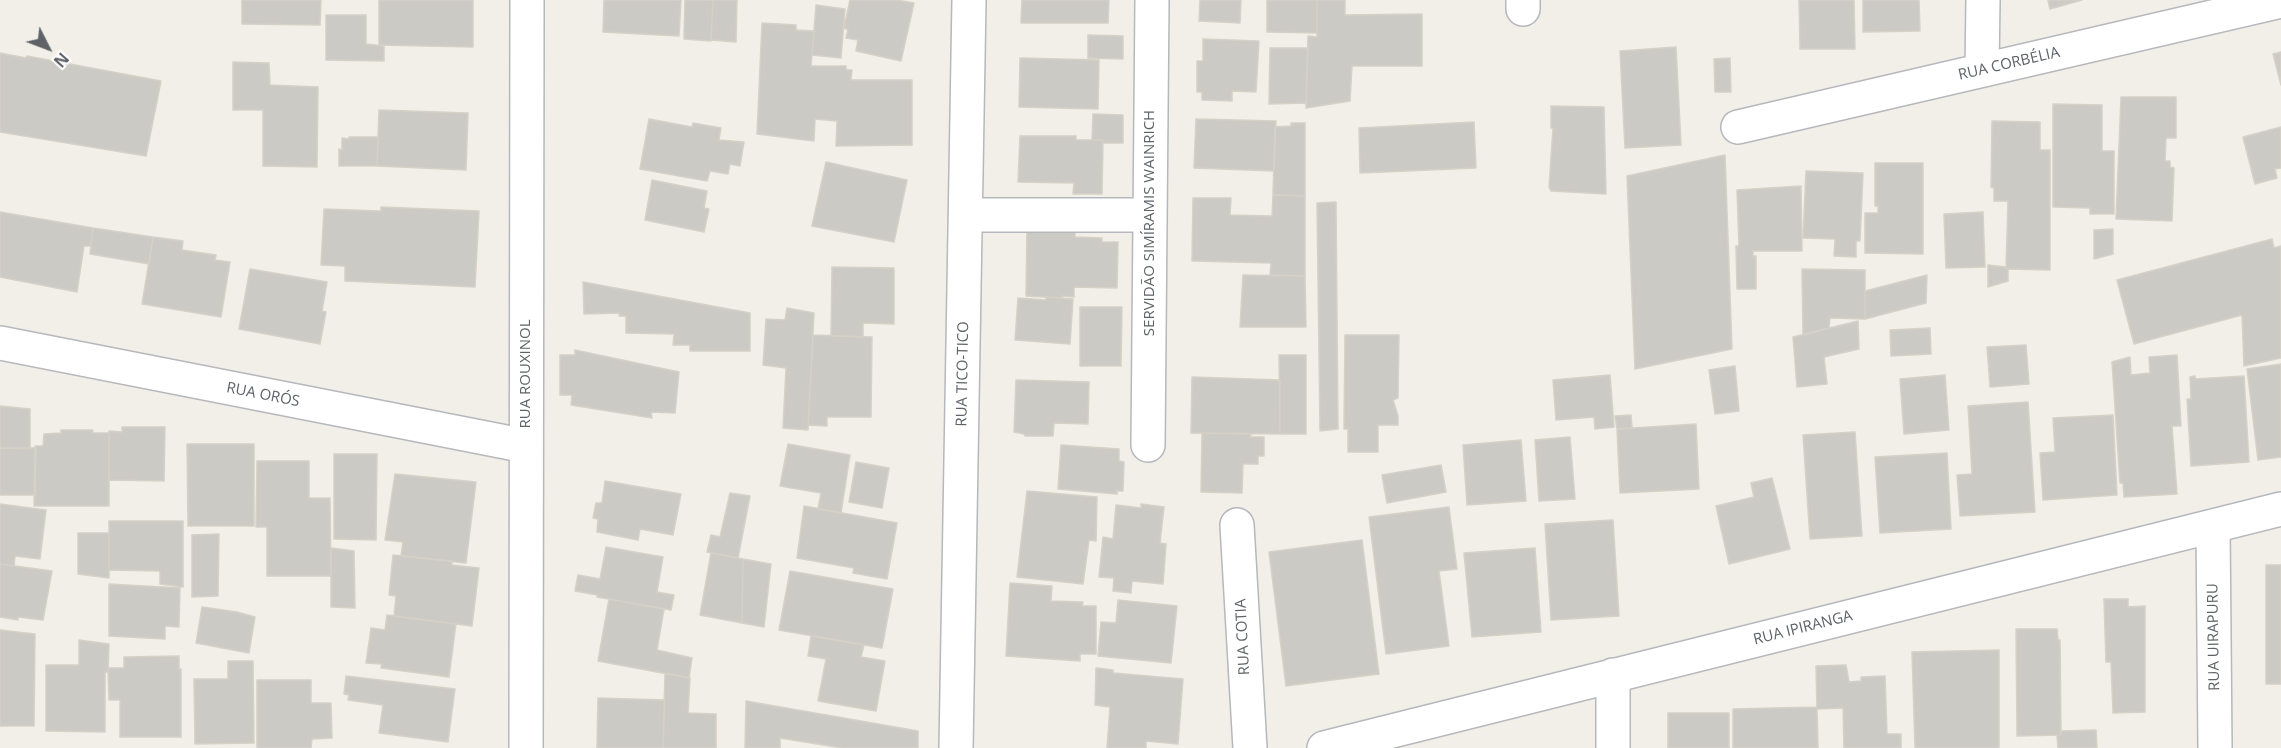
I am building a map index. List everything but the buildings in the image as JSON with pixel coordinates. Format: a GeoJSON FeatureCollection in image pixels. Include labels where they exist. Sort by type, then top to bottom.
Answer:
{"type":"FeatureCollection","features":[{"type":"Feature","properties":{"kind":"street","name":"RUA ROUXINOL"},"geometry":{"type":"LineString","coordinates":[[526,748],[527,0]]}},
{"type":"Feature","properties":{"kind":"street","name":"RUA TICO-TICO"},"geometry":{"type":"LineString","coordinates":[[956,748],[969,0]]}},
{"type":"Feature","properties":{"kind":"street","name":"SERVIDÃO SIMÍRAMIS WAINRICH"},"geometry":{"type":"LineString","coordinates":[[1149,445],[1152,0]]}},
{"type":"Feature","properties":{"kind":"street"},"geometry":{"type":"LineString","coordinates":[[1982,70],[1983,0]]}},
{"type":"Feature","properties":{"kind":"street","name":"RUA CORBÉLIA"},"geometry":{"type":"LineString","coordinates":[[1738,127],[2281,1]]}},
{"type":"Feature","properties":{"kind":"street"},"geometry":{"type":"LineString","coordinates":[[966,215],[1150,215]]}},
{"type":"Feature","properties":{"kind":"street","name":"RUA ORÓS"},"geometry":{"type":"LineString","coordinates":[[0,343],[526,446]]}},
{"type":"Feature","properties":{"kind":"street","name":"RUA IPIRANGA"},"geometry":{"type":"LineString","coordinates":[[1324,748],[2281,508]]}},
{"type":"Feature","properties":{"kind":"street","name":"RUA COTIA"},"geometry":{"type":"LineString","coordinates":[[1237,525],[1250,748]]}},
{"type":"Feature","properties":{"kind":"street","name":"RUA UIRAPURU"},"geometry":{"type":"LineString","coordinates":[[2213,526],[2215,748]]}},
{"type":"Feature","properties":{"kind":"street"},"geometry":{"type":"LineString","coordinates":[[1613,675],[1613,748]]}}]}
